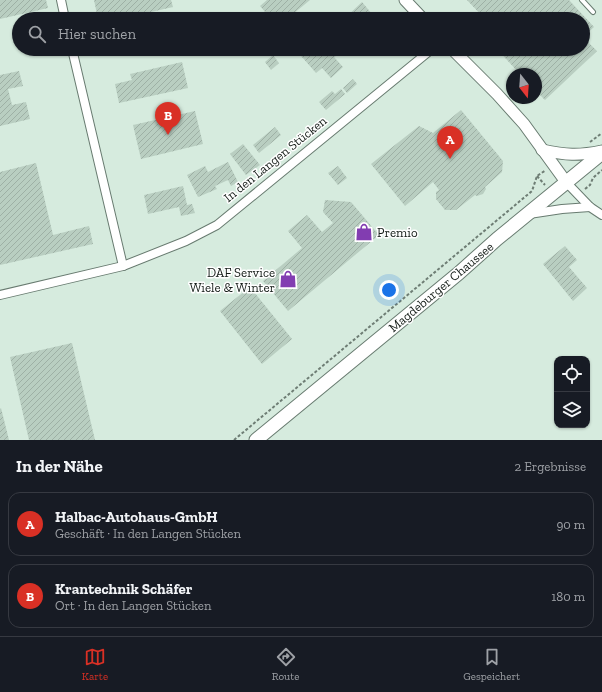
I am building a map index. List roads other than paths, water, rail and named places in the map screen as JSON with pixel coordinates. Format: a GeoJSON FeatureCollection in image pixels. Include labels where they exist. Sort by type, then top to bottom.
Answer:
{"type":"FeatureCollection","features":[{"type":"Feature","properties":{"kind":"main road","name":"Magdeburger Chaussee"},"geometry":{"type":"LineString","coordinates":[[256,440],[459,273],[602,152]]}},
{"type":"Feature","properties":{"kind":"street"},"geometry":{"type":"LineString","coordinates":[[61,0],[64,12]]}},
{"type":"Feature","properties":{"kind":"street"},"geometry":{"type":"LineString","coordinates":[[405,0],[416,12]]}},
{"type":"Feature","properties":{"kind":"street"},"geometry":{"type":"LineString","coordinates":[[74,56],[122,266]]}},
{"type":"Feature","properties":{"kind":"street","name":"In den Langen Stücken"},"geometry":{"type":"LineString","coordinates":[[0,295],[122,266],[186,241],[217,225],[423,56]]}},
{"type":"Feature","properties":{"kind":"street"},"geometry":{"type":"LineString","coordinates":[[459,56],[497,94],[524,124],[566,182],[590,207],[602,215]]}},
{"type":"Feature","properties":{"kind":"street"},"geometry":{"type":"LineString","coordinates":[[542,150],[573,155],[602,152]]}},
{"type":"Feature","properties":{"kind":"street"},"geometry":{"type":"LineString","coordinates":[[528,214],[590,207]]}},
{"type":"Feature","properties":{"kind":"lane"},"geometry":{"type":"LineString","coordinates":[[582,0],[593,12]]}},
{"type":"Feature","properties":{"kind":"place","name":"Krantechnik Schäfer"},"geometry":{"type":"Point","coordinates":[168,135]}},
{"type":"Feature","properties":{"kind":"place","name":"Halbac-Autohaus-GmbH"},"geometry":{"type":"Point","coordinates":[450,159]}},
{"type":"Feature","properties":{"kind":"place","name":"Premio"},"geometry":{"type":"Point","coordinates":[364,232]}},
{"type":"Feature","properties":{"kind":"place","name":"DAF Service Wiele & Winter"},"geometry":{"type":"Point","coordinates":[288,279]}}]}
